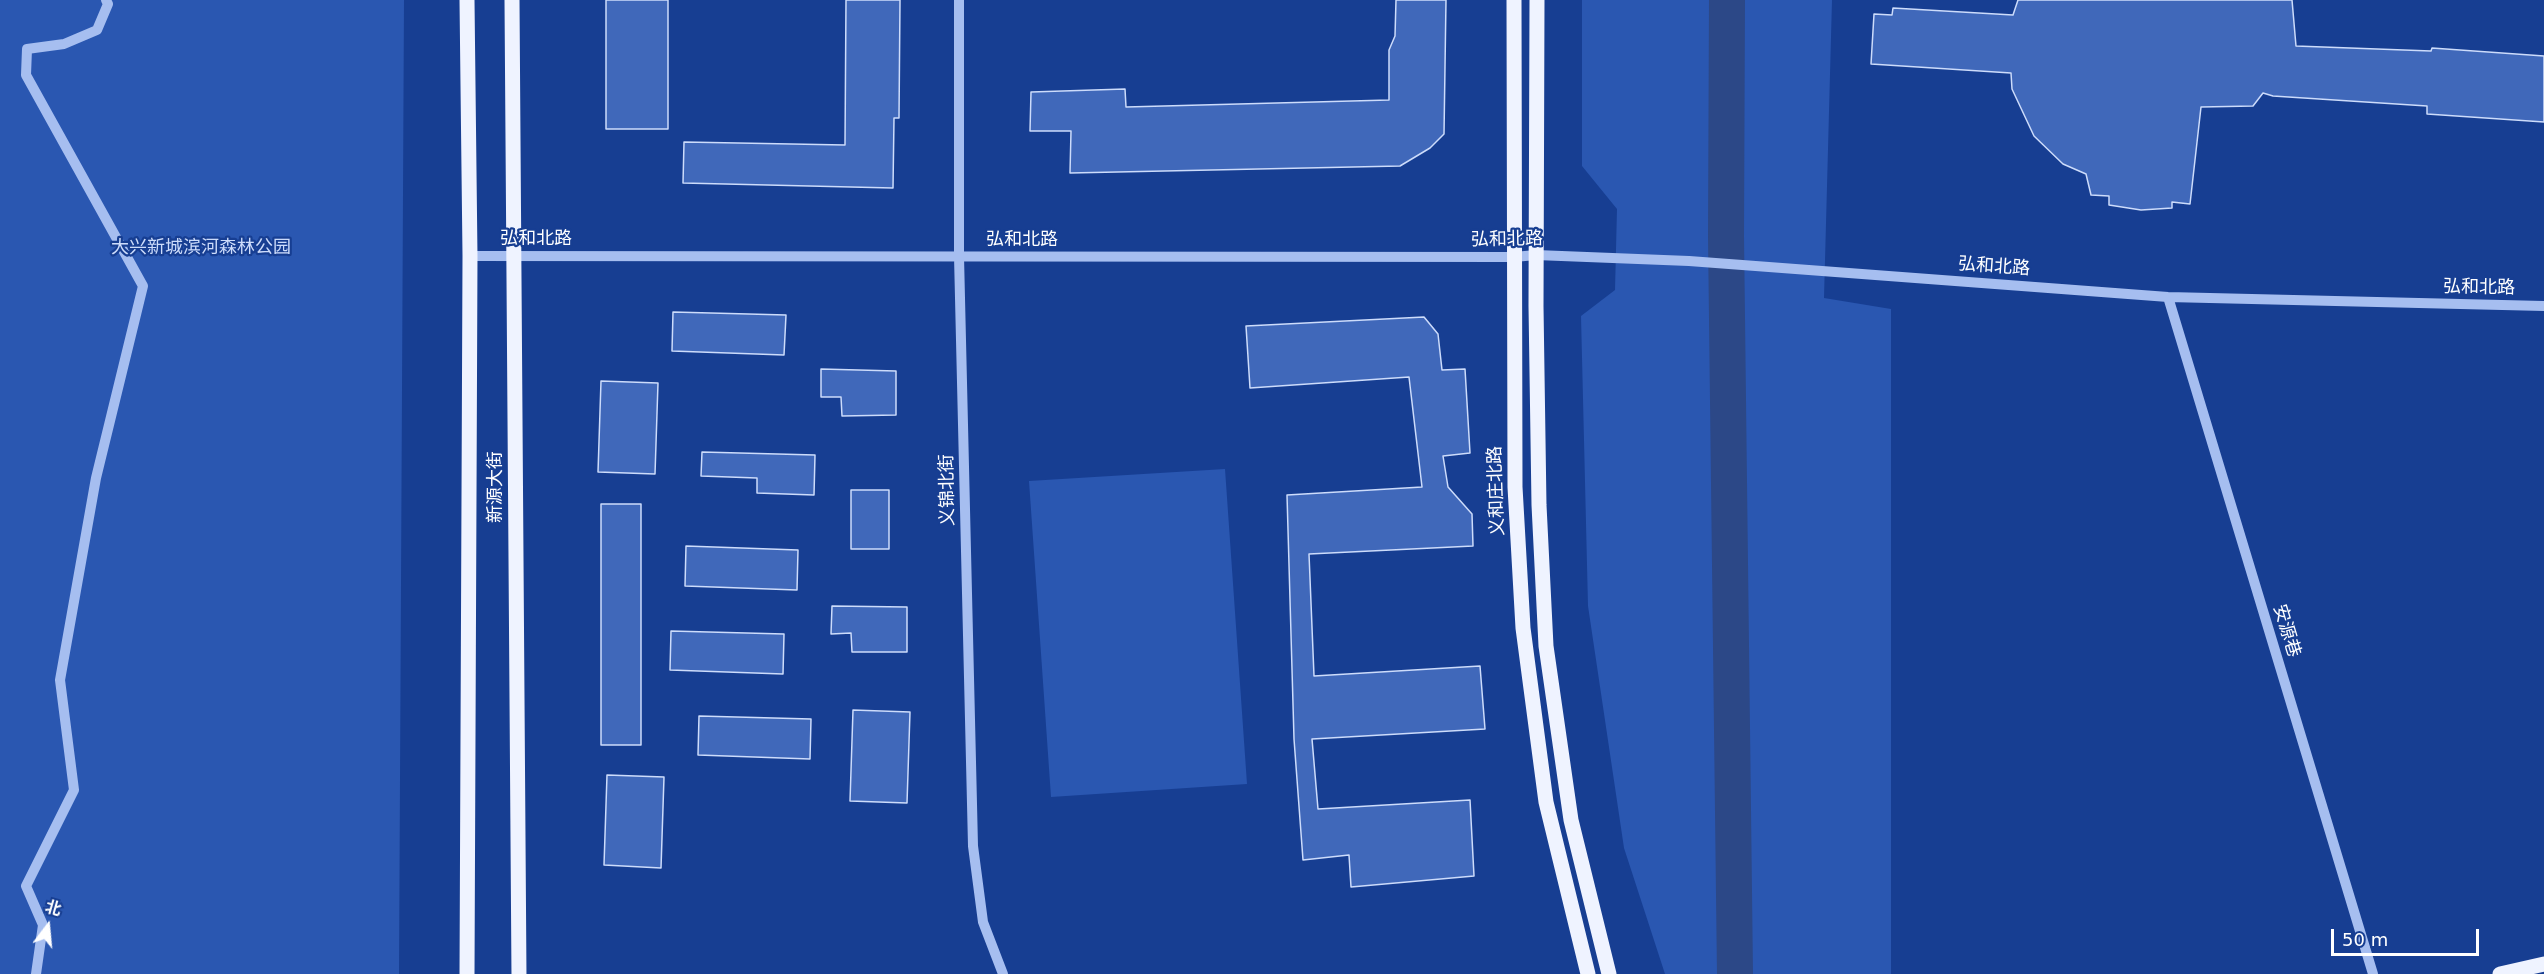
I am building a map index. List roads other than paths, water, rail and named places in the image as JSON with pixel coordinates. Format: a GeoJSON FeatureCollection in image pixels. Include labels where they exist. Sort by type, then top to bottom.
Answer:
{"type":"FeatureCollection","features":[{"type":"Feature","properties":{"kind":"main road","name":"新源大街"},"geometry":{"type":"LineString","coordinates":[[467,0],[470,256],[467,974]]}},
{"type":"Feature","properties":{"kind":"main road","name":"新源大街"},"geometry":{"type":"LineString","coordinates":[[513,0],[519,974]]}},
{"type":"Feature","properties":{"kind":"main road","name":"义和庄北路"},"geometry":{"type":"LineString","coordinates":[[1514,0],[1515,487],[1522,628],[1546,802],[1588,974]]}},
{"type":"Feature","properties":{"kind":"main road"},"geometry":{"type":"LineString","coordinates":[[1537,0],[1536,255],[1539,493],[1546,646],[1570,820],[1609,974]]}},
{"type":"Feature","properties":{"kind":"main road"},"geometry":{"type":"LineString","coordinates":[[2500,974],[2544,964]]}},
{"type":"Feature","properties":{"kind":"street"},"geometry":{"type":"LineString","coordinates":[[36,974],[43,925],[26,886],[74,790],[60,680],[96,478],[143,286],[26,75],[27,49],[64,44],[97,30],[108,4],[106,0]]}},
{"type":"Feature","properties":{"kind":"street","name":"义锦北街"},"geometry":{"type":"LineString","coordinates":[[959,0],[959,256],[973,846],[983,922],[1003,974]]}},
{"type":"Feature","properties":{"kind":"street","name":"弘和北路"},"geometry":{"type":"LineString","coordinates":[[470,256],[1514,257],[1536,255],[1782,267],[2168,297],[2544,306]]}},
{"type":"Feature","properties":{"kind":"street","name":"安源巷"},"geometry":{"type":"LineString","coordinates":[[2168,297],[2373,974]]}},
{"type":"Feature","properties":{"kind":"waterway"},"geometry":{"type":"LineString","coordinates":[[1727,0],[1726,236],[1735,974]]}},
{"type":"Feature","properties":{"kind":"park label","name":"大兴新城滨河森林公园"},"geometry":{"type":"Point","coordinates":[201,248]}}]}
